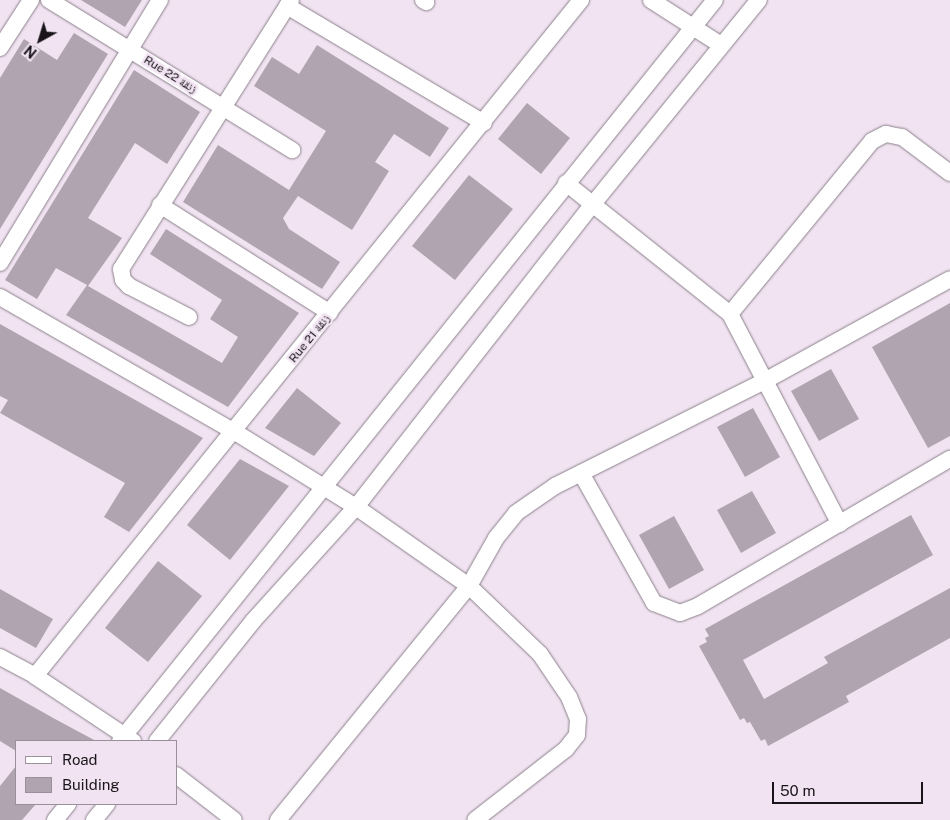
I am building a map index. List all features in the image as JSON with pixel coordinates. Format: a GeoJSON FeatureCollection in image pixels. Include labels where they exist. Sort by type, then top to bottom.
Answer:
{"type":"FeatureCollection","features":[{"type":"Feature","properties":{"kind":"street"},"geometry":{"type":"LineString","coordinates":[[0,48],[31,0]]}},
{"type":"Feature","properties":{"kind":"street","name":"Rue 22 زنقة"},"geometry":{"type":"LineString","coordinates":[[50,0],[292,150]]}},
{"type":"Feature","properties":{"kind":"street"},"geometry":{"type":"LineString","coordinates":[[0,263],[160,0]]}},
{"type":"Feature","properties":{"kind":"street","name":"Rue 21 زنقة"},"geometry":{"type":"LineString","coordinates":[[34,676],[235,432],[581,0]]}},
{"type":"Feature","properties":{"kind":"street"},"geometry":{"type":"LineString","coordinates":[[651,0],[721,45]]}},
{"type":"Feature","properties":{"kind":"street"},"geometry":{"type":"LineString","coordinates":[[0,657],[34,676],[126,739],[322,487],[566,182],[715,0]]}},
{"type":"Feature","properties":{"kind":"street"},"geometry":{"type":"LineString","coordinates":[[158,740],[253,621],[356,507],[593,204],[759,0]]}},
{"type":"Feature","properties":{"kind":"street"},"geometry":{"type":"LineString","coordinates":[[189,318],[128,286],[120,274],[221,107],[289,3],[484,123]]}},
{"type":"Feature","properties":{"kind":"street"},"geometry":{"type":"LineString","coordinates":[[730,314],[872,141],[886,134],[902,138],[950,173]]}},
{"type":"Feature","properties":{"kind":"street"},"geometry":{"type":"LineString","coordinates":[[566,182],[730,314],[763,382],[840,524]]}},
{"type":"Feature","properties":{"kind":"street"},"geometry":{"type":"LineString","coordinates":[[160,205],[330,313]]}},
{"type":"Feature","properties":{"kind":"street"},"geometry":{"type":"LineString","coordinates":[[278,820],[469,586],[496,538],[516,513],[555,486],[763,382],[950,278]]}},
{"type":"Feature","properties":{"kind":"street"},"geometry":{"type":"LineString","coordinates":[[0,297],[235,432],[356,507],[469,586],[540,654],[569,697],[578,719],[576,735],[566,749],[475,820]]}},
{"type":"Feature","properties":{"kind":"street"},"geometry":{"type":"LineString","coordinates":[[582,473],[654,603],[680,613],[698,606],[950,459]]}},
{"type":"Feature","properties":{"kind":"street"},"geometry":{"type":"LineString","coordinates":[[178,777],[234,820]]}},
{"type":"Feature","properties":{"kind":"street"},"geometry":{"type":"LineString","coordinates":[[54,820],[67,805]]}},
{"type":"Feature","properties":{"kind":"street"},"geometry":{"type":"LineString","coordinates":[[94,820],[106,805]]}},
{"type":"Feature","properties":{"kind":"building"},"geometry":{"type":"Polygon","coordinates":[[[81,0],[142,0],[125,27],[81,0]]]}},
{"type":"Feature","properties":{"kind":"building"},"geometry":{"type":"Polygon","coordinates":[[[74,33],[108,54],[0,229],[0,78],[24,39],[57,60],[74,33]]]}},
{"type":"Feature","properties":{"kind":"building"},"geometry":{"type":"Polygon","coordinates":[[[317,45],[449,128],[430,157],[394,134],[375,162],[389,171],[352,230],[298,196],[283,218],[289,229],[340,262],[322,289],[183,202],[218,145],[289,190],[326,131],[254,86],[272,57],[299,74],[317,45]]]}},
{"type":"Feature","properties":{"kind":"building"},"geometry":{"type":"Polygon","coordinates":[[[134,70],[200,112],[167,164],[135,143],[88,218],[122,238],[88,286],[222,363],[238,337],[210,319],[222,300],[150,254],[166,229],[299,313],[228,407],[66,315],[87,285],[56,268],[37,299],[5,280],[134,70]]]}},
{"type":"Feature","properties":{"kind":"building"},"geometry":{"type":"Polygon","coordinates":[[[527,103],[570,138],[541,174],[498,139],[527,103]]]}},
{"type":"Feature","properties":{"kind":"building"},"geometry":{"type":"Polygon","coordinates":[[[469,175],[513,209],[455,280],[412,246],[469,175]]]}},
{"type":"Feature","properties":{"kind":"building"},"geometry":{"type":"Polygon","coordinates":[[[950,303],[950,436],[928,448],[872,347],[950,303]]]}},
{"type":"Feature","properties":{"kind":"building"},"geometry":{"type":"Polygon","coordinates":[[[0,324],[203,438],[129,532],[104,517],[125,483],[0,413],[8,400],[0,396],[0,324]]]}},
{"type":"Feature","properties":{"kind":"building"},"geometry":{"type":"Polygon","coordinates":[[[831,369],[859,419],[819,441],[791,391],[831,369]]]}},
{"type":"Feature","properties":{"kind":"building"},"geometry":{"type":"Polygon","coordinates":[[[297,388],[341,423],[314,456],[265,428],[297,388]]]}},
{"type":"Feature","properties":{"kind":"building"},"geometry":{"type":"Polygon","coordinates":[[[753,408],[780,457],[745,477],[717,427],[753,408]]]}},
{"type":"Feature","properties":{"kind":"building"},"geometry":{"type":"Polygon","coordinates":[[[240,459],[289,486],[230,560],[187,525],[240,459]]]}},
{"type":"Feature","properties":{"kind":"building"},"geometry":{"type":"Polygon","coordinates":[[[752,491],[776,533],[741,553],[717,510],[752,491]]]}},
{"type":"Feature","properties":{"kind":"building"},"geometry":{"type":"Polygon","coordinates":[[[911,515],[933,555],[743,660],[764,699],[828,663],[824,657],[950,588],[950,638],[846,696],[849,702],[768,746],[765,739],[761,741],[750,722],[747,723],[744,718],[740,720],[699,646],[707,642],[705,638],[709,636],[705,629],[911,515]]]}},
{"type":"Feature","properties":{"kind":"building"},"geometry":{"type":"Polygon","coordinates":[[[674,516],[704,570],[669,589],[639,535],[674,516]]]}},
{"type":"Feature","properties":{"kind":"building"},"geometry":{"type":"Polygon","coordinates":[[[158,561],[202,596],[148,662],[105,628],[158,561]]]}},
{"type":"Feature","properties":{"kind":"building"},"geometry":{"type":"Polygon","coordinates":[[[0,589],[53,619],[36,648],[0,628],[0,589]]]}},
{"type":"Feature","properties":{"kind":"building"},"geometry":{"type":"Polygon","coordinates":[[[0,688],[94,740],[15,740],[15,750],[0,741],[0,688]]]}},
{"type":"Feature","properties":{"kind":"building"},"geometry":{"type":"Polygon","coordinates":[[[15,767],[15,805],[35,805],[22,820],[0,820],[0,786],[15,767]]]}}]}
